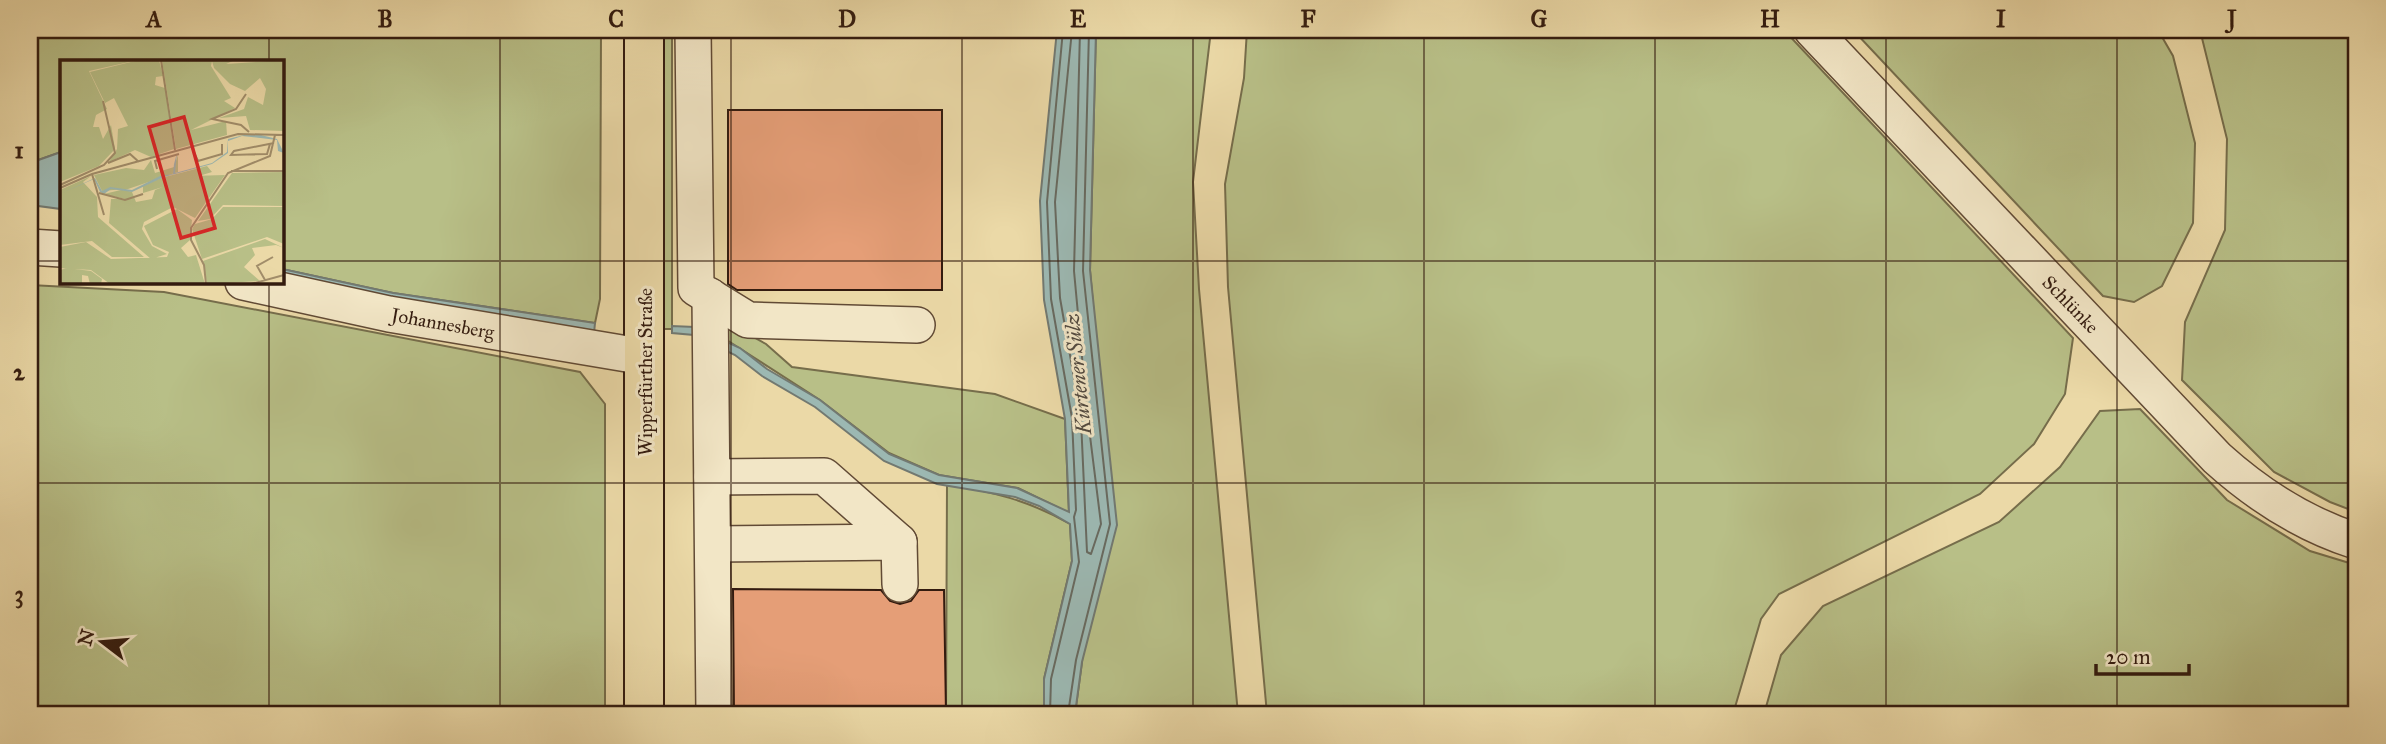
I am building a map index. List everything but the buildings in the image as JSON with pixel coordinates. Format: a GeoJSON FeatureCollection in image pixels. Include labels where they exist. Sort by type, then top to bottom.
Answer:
{"type":"FeatureCollection","features":[{"type":"Feature","properties":{"kind":"main road","name":"Wipperfürther Straße"},"geometry":{"type":"LineString","coordinates":[[644,30],[644,714]]}},
{"type":"Feature","properties":{"kind":"street"},"geometry":{"type":"LineString","coordinates":[[693,30],[696,288],[711,306],[748,320],[917,325]]}},
{"type":"Feature","properties":{"kind":"street","name":"Schlünke"},"geometry":{"type":"LineString","coordinates":[[1812,30],[2217,458],[2279,507],[2318,528],[2356,541]]}},
{"type":"Feature","properties":{"kind":"street"},"geometry":{"type":"LineString","coordinates":[[30,247],[60,249]]}},
{"type":"Feature","properties":{"kind":"street","name":"Johannesberg"},"geometry":{"type":"LineString","coordinates":[[252,284],[389,314],[645,357]]}},
{"type":"Feature","properties":{"kind":"street"},"geometry":{"type":"LineString","coordinates":[[711,306],[714,714]]}},
{"type":"Feature","properties":{"kind":"street"},"geometry":{"type":"LineString","coordinates":[[712,477],[824,476],[899,542],[901,584]]}},
{"type":"Feature","properties":{"kind":"street"},"geometry":{"type":"LineString","coordinates":[[713,544],[899,542]]}},
{"type":"Feature","properties":{"kind":"green space"},"geometry":{"type":"Polygon","coordinates":[[[30,30],[601,30],[600,299],[595,323],[393,293],[284,269],[284,60],[60,60],[60,152],[30,163],[30,30]]]}},
{"type":"Feature","properties":{"kind":"green space"},"geometry":{"type":"Polygon","coordinates":[[[660,30],[672,30],[672,329],[660,329],[660,30]]]}},
{"type":"Feature","properties":{"kind":"green space"},"geometry":{"type":"Polygon","coordinates":[[[1096,30],[1211,30],[1193,182],[1199,289],[1238,714],[1075,714],[1082,662],[1100,384],[1090,270],[1096,30]]]}},
{"type":"Feature","properties":{"kind":"green space"},"geometry":{"type":"Polygon","coordinates":[[[1247,30],[1784,30],[2073,338],[2065,394],[2034,444],[1980,494],[1779,594],[1761,619],[1733,714],[1267,714],[1228,287],[1225,184],[1244,78],[1247,30]]]}},
{"type":"Feature","properties":{"kind":"green space"},"geometry":{"type":"Polygon","coordinates":[[[1853,30],[2158,30],[2173,56],[2195,143],[2193,223],[2162,286],[2134,302],[2103,296],[1853,30]]]}},
{"type":"Feature","properties":{"kind":"green space"},"geometry":{"type":"Polygon","coordinates":[[[2200,30],[2356,30],[2356,512],[2330,502],[2274,472],[2182,380],[2185,322],[2225,230],[2227,139],[2200,30]]]}},
{"type":"Feature","properties":{"kind":"green space"},"geometry":{"type":"Polygon","coordinates":[[[30,285],[164,292],[580,372],[605,404],[605,714],[30,714],[30,285]]]}},
{"type":"Feature","properties":{"kind":"green space"},"geometry":{"type":"Polygon","coordinates":[[[721,319],[766,344],[792,367],[995,394],[1065,419],[1069,513],[1018,488],[939,475],[889,453],[820,400],[722,337],[721,319]]]}},
{"type":"Feature","properties":{"kind":"green space"},"geometry":{"type":"Polygon","coordinates":[[[2140,409],[2227,500],[2310,551],[2356,565],[2356,714],[1764,714],[1781,655],[1823,606],[1999,522],[2060,467],[2100,411],[2140,409]]]}},
{"type":"Feature","properties":{"kind":"green space"},"geometry":{"type":"Polygon","coordinates":[[[947,485],[1010,498],[1070,524],[1072,561],[1044,679],[1044,714],[946,714],[947,485]]]}},
{"type":"Feature","properties":{"kind":"water","name":"Kürtener Sülz"},"geometry":{"type":"Polygon","coordinates":[[[1057,30],[1096,30],[1090,270],[1117,525],[1082,662],[1075,714],[1044,714],[1044,679],[1072,561],[1070,524],[1039,506],[1015,497],[937,484],[884,461],[815,407],[762,376],[735,355],[694,335],[672,333],[672,326],[695,327],[740,348],[767,369],[820,400],[889,454],[939,475],[1017,488],[1069,512],[1065,419],[1044,300],[1040,201],[1057,30]]]}},
{"type":"Feature","properties":{"kind":"water"},"geometry":{"type":"Polygon","coordinates":[[[60,152],[60,209],[31,205],[30,163],[60,152]]]}},
{"type":"Feature","properties":{"kind":"water"},"geometry":{"type":"Polygon","coordinates":[[[284,269],[393,293],[595,323],[594,333],[284,279],[284,269]]]}}]}
